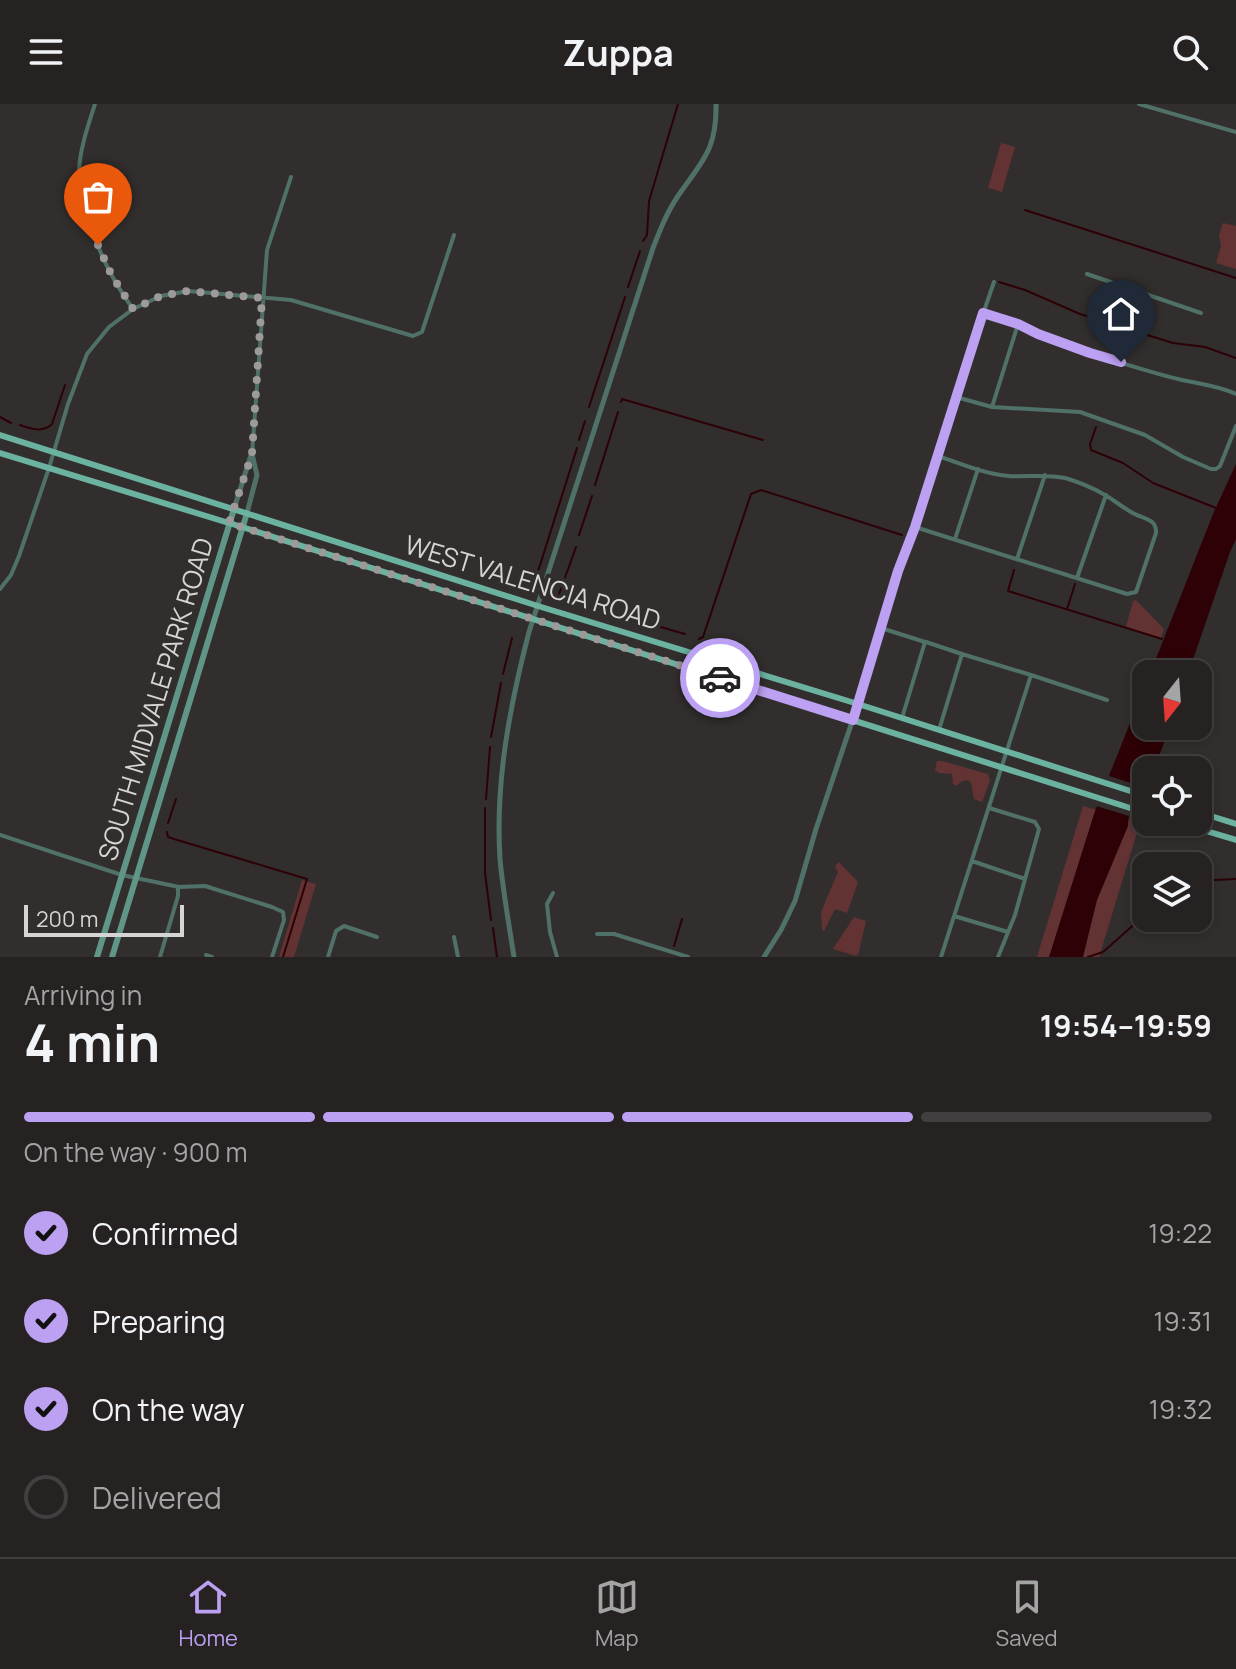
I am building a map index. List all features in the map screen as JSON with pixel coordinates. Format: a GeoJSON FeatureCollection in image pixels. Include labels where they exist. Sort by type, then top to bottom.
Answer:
{"type":"FeatureCollection","features":[{"type":"Feature","properties":{"kind":"main road","name":"WEST VALENCIA ROAD"},"geometry":{"type":"LineString","coordinates":[[0,435],[1132,792]]}},
{"type":"Feature","properties":{"kind":"main road","name":"WEST VALENCIA ROAD"},"geometry":{"type":"LineString","coordinates":[[0,453],[1132,808]]}},
{"type":"Feature","properties":{"kind":"main road","name":"SOUTH MIDVALE PARK ROAD"},"geometry":{"type":"LineString","coordinates":[[112,957],[129,876],[234,509]]}},
{"type":"Feature","properties":{"kind":"main road","name":"SOUTH MIDVALE PARK ROAD"},"geometry":{"type":"LineString","coordinates":[[97,957],[129,876],[247,513]]}},
{"type":"Feature","properties":{"kind":"main road"},"geometry":{"type":"LineString","coordinates":[[393,575],[398,561]]}},
{"type":"Feature","properties":{"kind":"main road"},"geometry":{"type":"LineString","coordinates":[[678,665],[683,650]]}},
{"type":"Feature","properties":{"kind":"main road"},"geometry":{"type":"LineString","coordinates":[[1212,816],[1236,824]]}},
{"type":"Feature","properties":{"kind":"main road"},"geometry":{"type":"LineString","coordinates":[[1212,833],[1236,840]]}},
{"type":"Feature","properties":{"kind":"street"},"geometry":{"type":"LineString","coordinates":[[95,104],[78,174],[86,212],[98,245],[111,274],[133,309]]}},
{"type":"Feature","properties":{"kind":"street"},"geometry":{"type":"LineString","coordinates":[[514,957],[500,855],[500,804],[517,680],[653,248],[677,197],[711,146],[716,104]]}},
{"type":"Feature","properties":{"kind":"street"},"geometry":{"type":"LineString","coordinates":[[1139,104],[1236,132]]}},
{"type":"Feature","properties":{"kind":"street","name":"SOUTH MIDVALE PARK ROAD"},"geometry":{"type":"LineString","coordinates":[[234,509],[252,454],[267,250],[291,177]]}},
{"type":"Feature","properties":{"kind":"street"},"geometry":{"type":"LineString","coordinates":[[0,589],[11,575],[19,556],[87,354],[109,327],[133,309],[161,296],[188,291],[291,300],[413,336],[422,332],[454,235]]}},
{"type":"Feature","properties":{"kind":"street"},"geometry":{"type":"LineString","coordinates":[[1087,274],[1201,313]]}},
{"type":"Feature","properties":{"kind":"street"},"geometry":{"type":"LineString","coordinates":[[764,957],[795,901],[898,571],[994,282]]}},
{"type":"Feature","properties":{"kind":"street"},"geometry":{"type":"LineString","coordinates":[[1121,362],[1142,292]]}},
{"type":"Feature","properties":{"kind":"street"},"geometry":{"type":"LineString","coordinates":[[983,313],[1077,349],[1236,394]]}},
{"type":"Feature","properties":{"kind":"street"},"geometry":{"type":"LineString","coordinates":[[992,407],[1018,324]]}},
{"type":"Feature","properties":{"kind":"street"},"geometry":{"type":"LineString","coordinates":[[956,397],[992,407],[1080,412],[1145,435],[1211,469],[1220,466],[1236,426]]}},
{"type":"Feature","properties":{"kind":"street","name":"SOUTH MIDVALE PARK ROAD"},"geometry":{"type":"LineString","coordinates":[[247,513],[257,475],[252,454]]}},
{"type":"Feature","properties":{"kind":"street"},"geometry":{"type":"LineString","coordinates":[[915,527],[1127,594],[1136,592],[1156,533],[1153,521],[1131,513],[1106,495],[1064,478],[1007,476],[938,456]]}},
{"type":"Feature","properties":{"kind":"street"},"geometry":{"type":"LineString","coordinates":[[955,539],[978,469]]}},
{"type":"Feature","properties":{"kind":"street"},"geometry":{"type":"LineString","coordinates":[[1017,559],[1045,475]]}},
{"type":"Feature","properties":{"kind":"street"},"geometry":{"type":"LineString","coordinates":[[1077,578],[1106,495]]}},
{"type":"Feature","properties":{"kind":"street"},"geometry":{"type":"LineString","coordinates":[[880,628],[1107,700]]}},
{"type":"Feature","properties":{"kind":"street"},"geometry":{"type":"LineString","coordinates":[[902,718],[925,642]]}},
{"type":"Feature","properties":{"kind":"street"},"geometry":{"type":"LineString","coordinates":[[939,730],[962,654]]}},
{"type":"Feature","properties":{"kind":"street"},"geometry":{"type":"LineString","coordinates":[[941,957],[1031,675]]}},
{"type":"Feature","properties":{"kind":"street"},"geometry":{"type":"LineString","coordinates":[[989,808],[1040,826],[998,957]]}},
{"type":"Feature","properties":{"kind":"street"},"geometry":{"type":"LineString","coordinates":[[0,835],[129,876],[178,887],[205,886],[272,907],[283,912],[284,920],[272,957]]}},
{"type":"Feature","properties":{"kind":"street"},"geometry":{"type":"LineString","coordinates":[[972,861],[1025,879]]}},
{"type":"Feature","properties":{"kind":"street"},"geometry":{"type":"LineString","coordinates":[[160,957],[178,887]]}},
{"type":"Feature","properties":{"kind":"street"},"geometry":{"type":"LineString","coordinates":[[553,893],[547,904],[557,957]]}},
{"type":"Feature","properties":{"kind":"street"},"geometry":{"type":"LineString","coordinates":[[954,916],[1008,932]]}},
{"type":"Feature","properties":{"kind":"street"},"geometry":{"type":"LineString","coordinates":[[328,957],[336,931],[344,926],[377,937]]}},
{"type":"Feature","properties":{"kind":"street"},"geometry":{"type":"LineString","coordinates":[[597,934],[614,934],[688,957]]}},
{"type":"Feature","properties":{"kind":"street"},"geometry":{"type":"LineString","coordinates":[[454,937],[458,957]]}},
{"type":"Feature","properties":{"kind":"shaded area"},"geometry":{"type":"Polygon","coordinates":[[[1001,143],[1015,147],[1002,192],[988,188],[1001,143]]]}},
{"type":"Feature","properties":{"kind":"shaded area"},"geometry":{"type":"Polygon","coordinates":[[[1223,223],[1236,226],[1236,269],[1216,263],[1223,223]]]}},
{"type":"Feature","properties":{"kind":"shaded area"},"geometry":{"type":"Polygon","coordinates":[[[1236,464],[1236,539],[1193,660],[1156,660],[1236,464]]]}},
{"type":"Feature","properties":{"kind":"shaded area"},"geometry":{"type":"Polygon","coordinates":[[[1136,600],[1164,629],[1161,638],[1126,627],[1133,601],[1136,600]]]}},
{"type":"Feature","properties":{"kind":"shaded area"},"geometry":{"type":"Polygon","coordinates":[[[1132,718],[1132,740],[1165,740],[1159,756],[1132,756],[1132,806],[1128,826],[1097,900],[1083,957],[1049,957],[1095,811],[1132,718]]]}},
{"type":"Feature","properties":{"kind":"shaded area"},"geometry":{"type":"Polygon","coordinates":[[[937,761],[988,774],[990,781],[982,802],[974,799],[968,780],[956,786],[952,774],[935,770],[937,761]]]}},
{"type":"Feature","properties":{"kind":"shaded area"},"geometry":{"type":"Polygon","coordinates":[[[1083,806],[1132,821],[1132,836],[1136,836],[1099,957],[1037,957],[1083,806]]]}},
{"type":"Feature","properties":{"kind":"shaded area"},"geometry":{"type":"Polygon","coordinates":[[[839,862],[858,882],[847,913],[835,909],[824,931],[821,912],[838,872],[835,866],[839,862]]]}},
{"type":"Feature","properties":{"kind":"shaded area"},"geometry":{"type":"Polygon","coordinates":[[[302,880],[316,884],[294,957],[279,957],[302,880]]]}},
{"type":"Feature","properties":{"kind":"shaded area"},"geometry":{"type":"Polygon","coordinates":[[[854,917],[866,921],[856,956],[833,949],[854,917]]]}},
{"type":"Feature","properties":{"kind":"pier"},"geometry":{"type":"Polygon","coordinates":[[[1106,775],[1132,783],[1129,816],[1096,806],[1106,775]]]}},
{"type":"Feature","properties":{"kind":"waterway"},"geometry":{"type":"LineString","coordinates":[[643,241],[647,235],[649,201],[678,104]]}},
{"type":"Feature","properties":{"kind":"waterway"},"geometry":{"type":"LineString","coordinates":[[1025,210],[1236,278]]}},
{"type":"Feature","properties":{"kind":"waterway"},"geometry":{"type":"LineString","coordinates":[[628,287],[640,251]]}},
{"type":"Feature","properties":{"kind":"waterway"},"geometry":{"type":"LineString","coordinates":[[999,282],[1080,314],[1173,343],[1205,347],[1236,358]]}},
{"type":"Feature","properties":{"kind":"waterway"},"geometry":{"type":"LineString","coordinates":[[589,407],[625,297]]}},
{"type":"Feature","properties":{"kind":"waterway"},"geometry":{"type":"LineString","coordinates":[[20,425],[41,429],[52,424],[65,385]]}},
{"type":"Feature","properties":{"kind":"waterway"},"geometry":{"type":"LineString","coordinates":[[621,402],[622,399],[763,440]]}},
{"type":"Feature","properties":{"kind":"waterway"},"geometry":{"type":"LineString","coordinates":[[595,485],[618,412]]}},
{"type":"Feature","properties":{"kind":"waterway"},"geometry":{"type":"LineString","coordinates":[[0,417],[11,423]]}},
{"type":"Feature","properties":{"kind":"waterway"},"geometry":{"type":"LineString","coordinates":[[579,440],[585,421]]}},
{"type":"Feature","properties":{"kind":"waterway"},"geometry":{"type":"LineString","coordinates":[[1096,427],[1091,450],[1123,463],[1153,483],[1216,508]]}},
{"type":"Feature","properties":{"kind":"waterway"},"geometry":{"type":"LineString","coordinates":[[535,590],[535,581],[577,448]]}},
{"type":"Feature","properties":{"kind":"waterway"},"geometry":{"type":"LineString","coordinates":[[699,639],[703,637],[751,494],[761,490],[902,535]]}},
{"type":"Feature","properties":{"kind":"waterway"},"geometry":{"type":"LineString","coordinates":[[579,535],[592,496]]}},
{"type":"Feature","properties":{"kind":"waterway"},"geometry":{"type":"LineString","coordinates":[[557,600],[576,547]]}},
{"type":"Feature","properties":{"kind":"waterway"},"geometry":{"type":"LineString","coordinates":[[1014,570],[1008,591],[1162,639]]}},
{"type":"Feature","properties":{"kind":"waterway"},"geometry":{"type":"LineString","coordinates":[[1067,609],[1075,584]]}},
{"type":"Feature","properties":{"kind":"waterway"},"geometry":{"type":"LineString","coordinates":[[559,596],[607,612]]}},
{"type":"Feature","properties":{"kind":"waterway"},"geometry":{"type":"LineString","coordinates":[[619,615],[685,634]]}},
{"type":"Feature","properties":{"kind":"waterway"},"geometry":{"type":"LineString","coordinates":[[503,674],[512,638]]}},
{"type":"Feature","properties":{"kind":"waterway"},"geometry":{"type":"LineString","coordinates":[[491,737],[501,683]]}},
{"type":"Feature","properties":{"kind":"waterway"},"geometry":{"type":"LineString","coordinates":[[486,799],[490,747]]}},
{"type":"Feature","properties":{"kind":"waterway"},"geometry":{"type":"LineString","coordinates":[[168,823],[176,799]]}},
{"type":"Feature","properties":{"kind":"waterway"},"geometry":{"type":"LineString","coordinates":[[485,808],[485,873],[491,920]]}},
{"type":"Feature","properties":{"kind":"waterway"},"geometry":{"type":"LineString","coordinates":[[167,832],[168,837],[307,879],[283,957]]}},
{"type":"Feature","properties":{"kind":"waterway"},"geometry":{"type":"LineString","coordinates":[[1212,881],[1236,879]]}},
{"type":"Feature","properties":{"kind":"waterway"},"geometry":{"type":"LineString","coordinates":[[674,946],[682,919]]}},
{"type":"Feature","properties":{"kind":"waterway"},"geometry":{"type":"LineString","coordinates":[[1088,957],[1103,952],[1132,926]]}},
{"type":"Feature","properties":{"kind":"waterway"},"geometry":{"type":"LineString","coordinates":[[493,928],[497,957]]}},
{"type":"Feature","properties":{"kind":"way so far"},"geometry":{"type":"LineString","coordinates":[[98,245],[111,274],[133,309],[161,296],[188,291],[262,298],[252,454],[229,523],[720,678]]}},
{"type":"Feature","properties":{"kind":"route"},"geometry":{"type":"LineString","coordinates":[[720,678],[853,720],[898,571],[983,313],[1121,362]]}}]}
